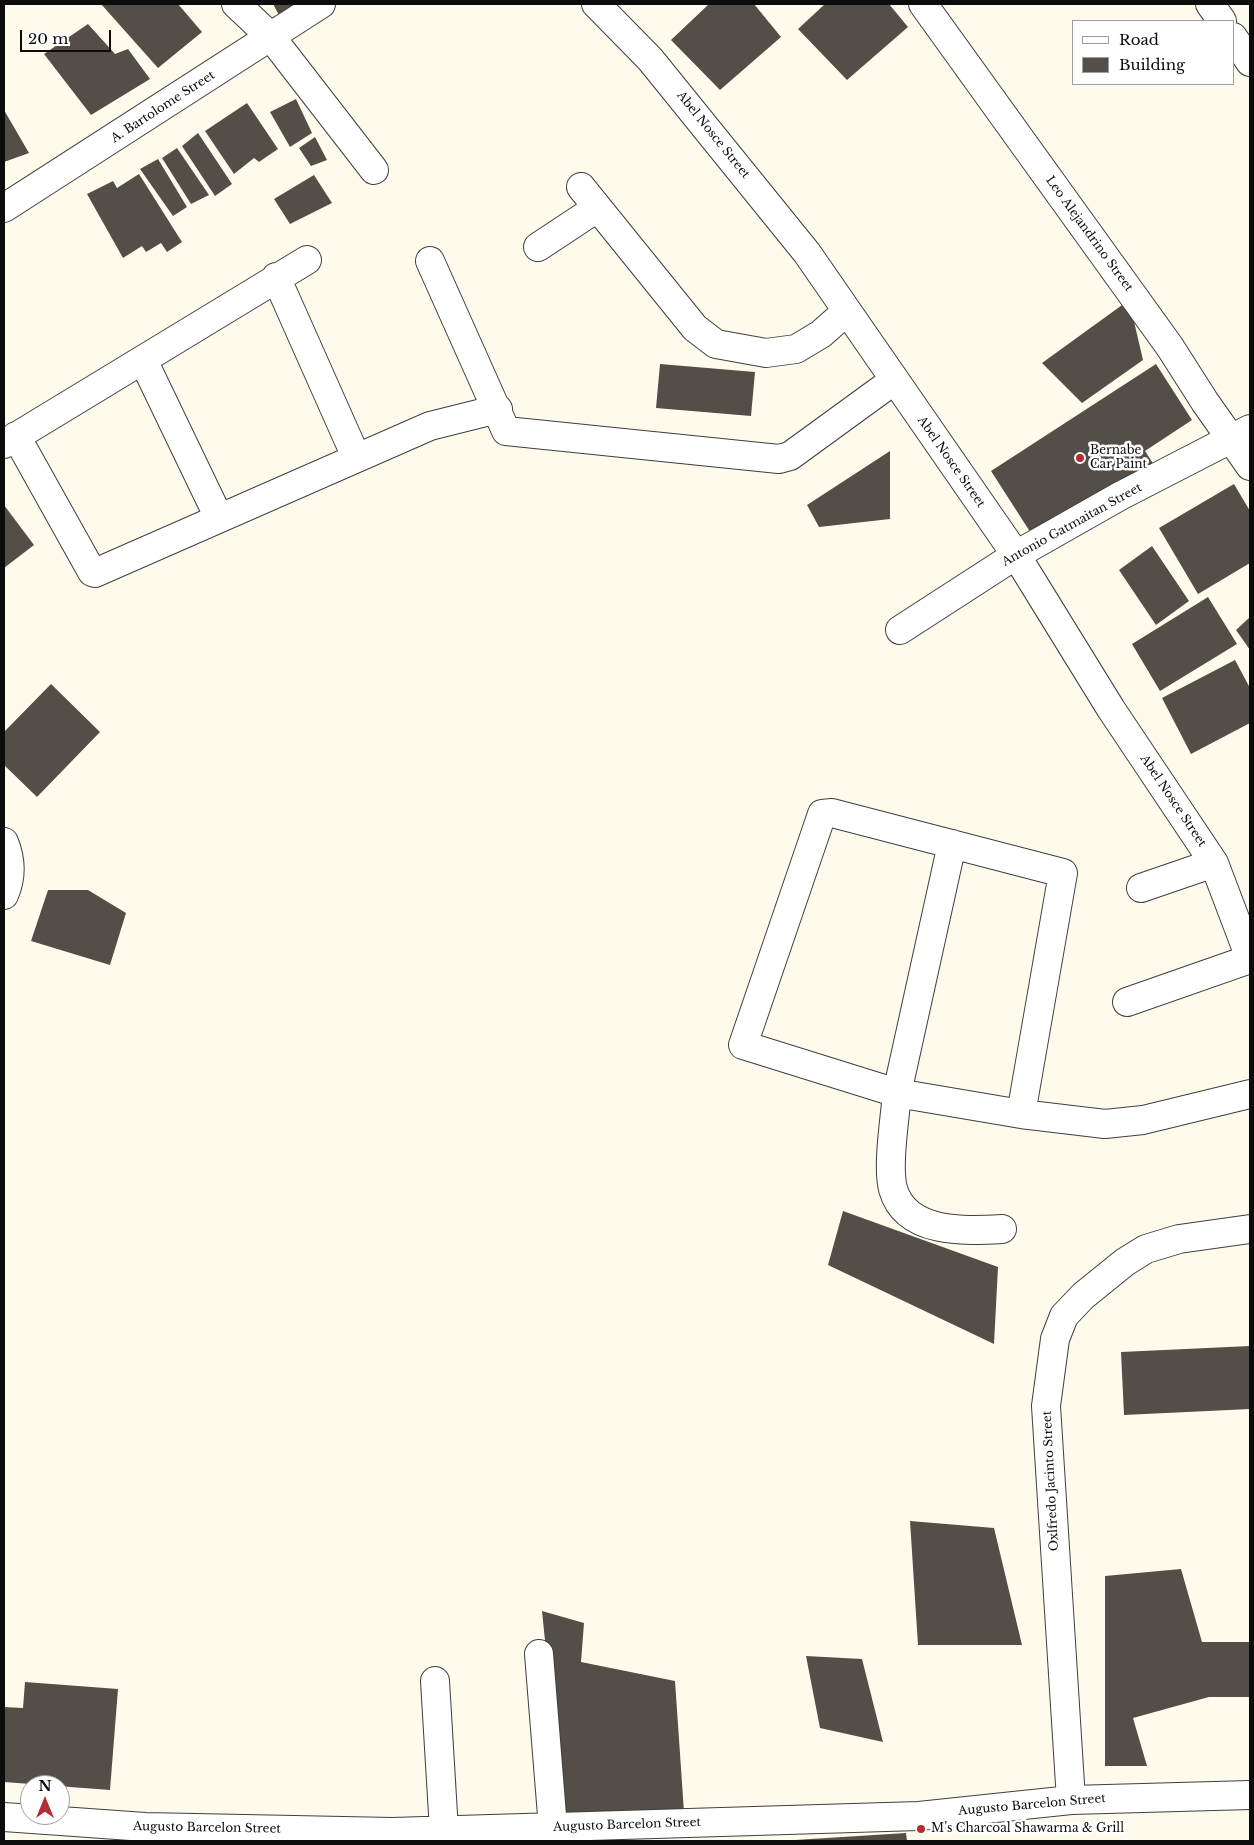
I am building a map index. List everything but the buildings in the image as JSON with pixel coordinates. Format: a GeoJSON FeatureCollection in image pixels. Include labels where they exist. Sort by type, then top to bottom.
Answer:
{"type":"FeatureCollection","features":[{"type":"Feature","properties":{"kind":"street"},"geometry":{"type":"LineString","coordinates":[[236,4],[271,37],[374,170]]}},
{"type":"Feature","properties":{"kind":"street","name":"A. Bartolome Street"},"geometry":{"type":"LineString","coordinates":[[4,208],[321,4]]}},
{"type":"Feature","properties":{"kind":"street","name":"Abel Nosce Street"},"geometry":{"type":"LineString","coordinates":[[596,4],[650,58],[807,253],[1016,555],[1112,709],[1214,864],[1250,958]]}},
{"type":"Feature","properties":{"kind":"street","name":"Leo Alejandrino Street"},"geometry":{"type":"LineString","coordinates":[[924,4],[1170,347],[1241,434],[1250,466]]}},
{"type":"Feature","properties":{"kind":"street"},"geometry":{"type":"LineString","coordinates":[[1210,4],[1221,20]]}},
{"type":"Feature","properties":{"kind":"street"},"geometry":{"type":"LineString","coordinates":[[1234,38],[1250,62]]}},
{"type":"Feature","properties":{"kind":"street"},"geometry":{"type":"LineString","coordinates":[[538,247],[589,197],[695,328],[716,344],[766,353],[796,349],[821,334],[847,311]]}},
{"type":"Feature","properties":{"kind":"street"},"geometry":{"type":"LineString","coordinates":[[307,260],[276,277],[10,440],[92,572],[99,571],[430,426],[498,409]]}},
{"type":"Feature","properties":{"kind":"street"},"geometry":{"type":"LineString","coordinates":[[430,260],[498,409],[506,431],[779,459],[790,456],[894,381]]}},
{"type":"Feature","properties":{"kind":"street"},"geometry":{"type":"LineString","coordinates":[[276,277],[356,458]]}},
{"type":"Feature","properties":{"kind":"street"},"geometry":{"type":"LineString","coordinates":[[143,360],[220,518]]}},
{"type":"Feature","properties":{"kind":"street","name":"Antonio Gatmaitan Street"},"geometry":{"type":"LineString","coordinates":[[900,630],[1016,555],[1120,496],[1241,434]]}},
{"type":"Feature","properties":{"kind":"street"},"geometry":{"type":"LineString","coordinates":[[1021,1114],[1063,872],[832,813],[822,814],[743,1045],[897,1093],[1021,1114],[1105,1124],[1143,1120],[1250,1094]]}},
{"type":"Feature","properties":{"kind":"street"},"geometry":{"type":"LineString","coordinates":[[4,842],[10,858],[8,885],[4,894]]}},
{"type":"Feature","properties":{"kind":"street"},"geometry":{"type":"LineString","coordinates":[[952,844],[897,1093],[893,1135],[892,1188],[900,1205],[911,1217],[931,1226],[975,1231],[1002,1229]]}},
{"type":"Feature","properties":{"kind":"street"},"geometry":{"type":"LineString","coordinates":[[1141,888],[1214,864]]}},
{"type":"Feature","properties":{"kind":"street"},"geometry":{"type":"LineString","coordinates":[[1127,1002],[1250,958]]}},
{"type":"Feature","properties":{"kind":"street","name":"Oxlfredo Jacinto Street"},"geometry":{"type":"LineString","coordinates":[[1071,1800],[1046,1406],[1054,1339],[1064,1316],[1083,1296],[1125,1262],[1146,1249],[1179,1239],[1250,1229]]}},
{"type":"Feature","properties":{"kind":"street"},"geometry":{"type":"LineString","coordinates":[[538,1654],[553,1828]]}},
{"type":"Feature","properties":{"kind":"street"},"geometry":{"type":"LineString","coordinates":[[436,1681],[444,1831]]}},
{"type":"Feature","properties":{"kind":"street","name":"Augusto Barcelon Street"},"geometry":{"type":"LineString","coordinates":[[4,1817],[145,1827],[392,1837],[444,1831],[919,1816],[1071,1800],[1250,1795]]}},
{"type":"Feature","properties":{"kind":"place","name":"Bernabe Car Paint"},"geometry":{"type":"Point","coordinates":[1080,458]}},
{"type":"Feature","properties":{"kind":"place","name":"M’s Charcoal Shawarma & Grill"},"geometry":{"type":"Point","coordinates":[921,1829]}}]}
